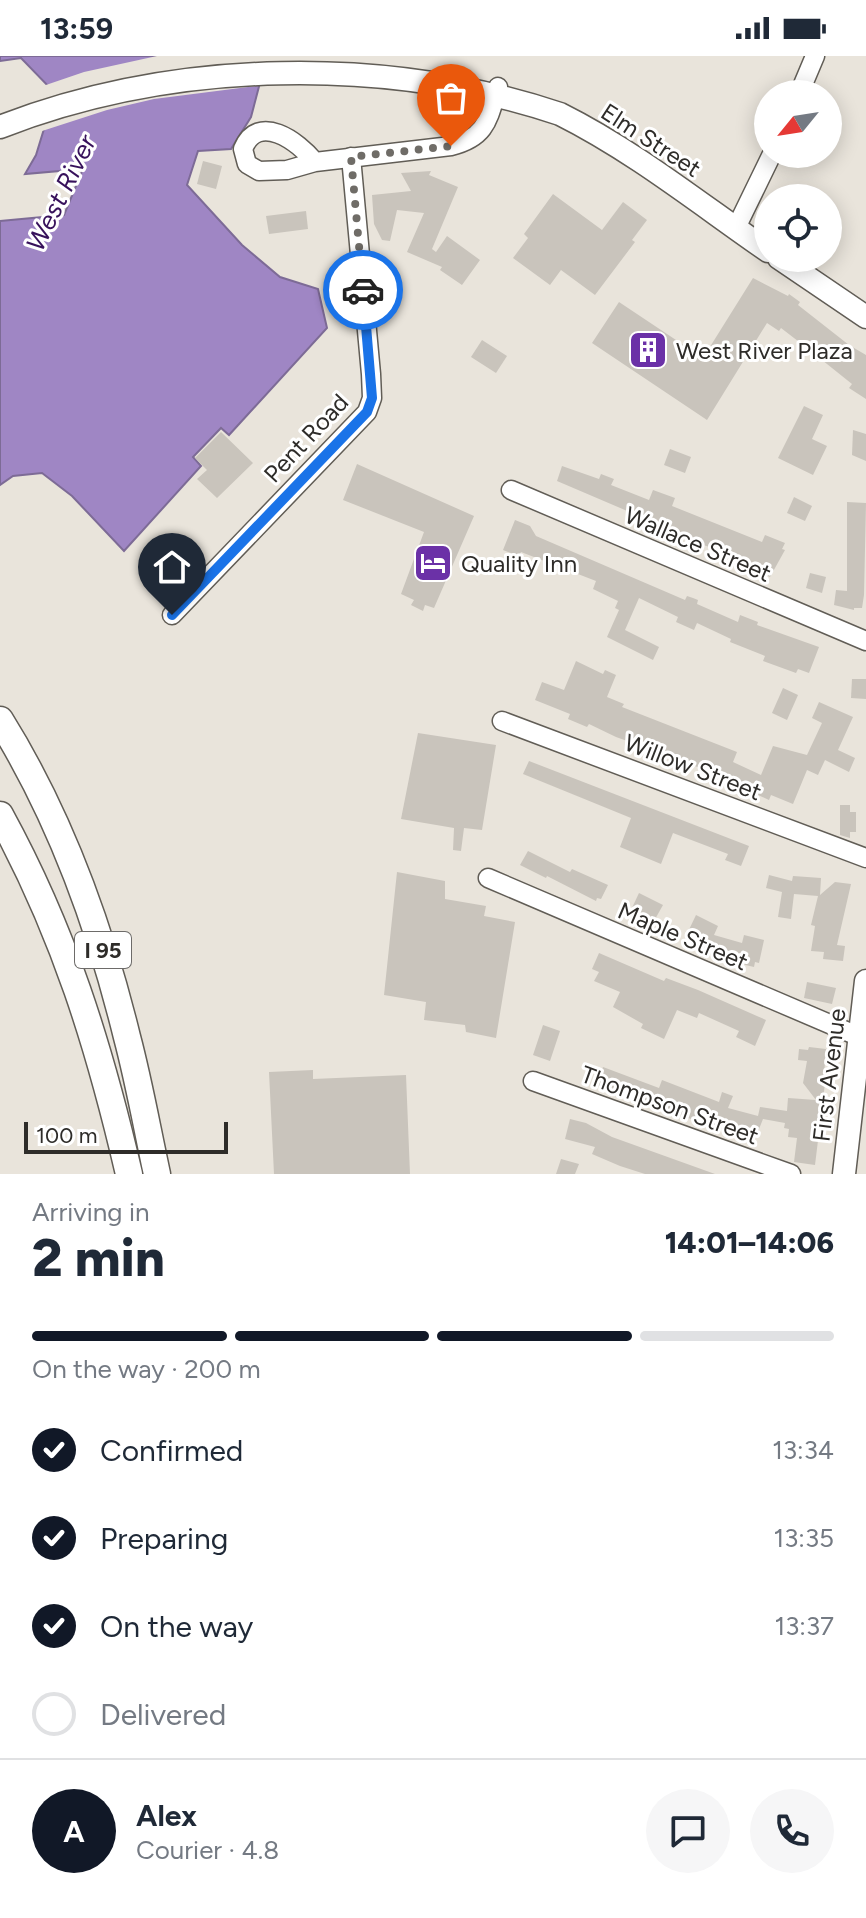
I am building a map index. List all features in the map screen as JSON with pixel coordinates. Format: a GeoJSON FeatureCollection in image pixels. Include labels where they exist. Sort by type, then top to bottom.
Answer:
{"type":"FeatureCollection","features":[{"type":"Feature","properties":{"kind":"highway","name":"I 95"},"geometry":{"type":"LineString","coordinates":[[6,729],[29,769],[64,848],[100,942],[128,1037],[157,1174]]}},
{"type":"Feature","properties":{"kind":"highway","name":"I 95"},"geometry":{"type":"LineString","coordinates":[[0,815],[45,904],[82,998],[110,1093],[129,1174]]}},
{"type":"Feature","properties":{"kind":"main road","name":"Elm Street"},"geometry":{"type":"LineString","coordinates":[[6,124],[78,98],[131,84],[203,71],[293,63],[355,62],[406,66],[457,75],[498,87],[548,108],[589,130],[754,241]]}},
{"type":"Feature","properties":{"kind":"main road"},"geometry":{"type":"LineString","coordinates":[[800,272],[866,317]]}},
{"type":"Feature","properties":{"kind":"main road","name":"First Avenue"},"geometry":{"type":"LineString","coordinates":[[844,1174],[866,981]]}},
{"type":"Feature","properties":{"kind":"street"},"geometry":{"type":"LineString","coordinates":[[805,80],[815,56]]}},
{"type":"Feature","properties":{"kind":"street"},"geometry":{"type":"LineString","coordinates":[[315,162],[467,142],[484,128],[498,87]]}},
{"type":"Feature","properties":{"kind":"street","name":"Pent Road"},"geometry":{"type":"LineString","coordinates":[[172,615],[367,412],[372,398],[371,374],[351,157]]}},
{"type":"Feature","properties":{"kind":"street"},"geometry":{"type":"LineString","coordinates":[[736,228],[765,168]]}},
{"type":"Feature","properties":{"kind":"street","name":"Wallace Street"},"geometry":{"type":"LineString","coordinates":[[511,490],[866,641]]}},
{"type":"Feature","properties":{"kind":"street","name":"Willow Street"},"geometry":{"type":"LineString","coordinates":[[502,721],[866,858]]}},
{"type":"Feature","properties":{"kind":"street","name":"Maple Street"},"geometry":{"type":"LineString","coordinates":[[488,878],[860,1037]]}},
{"type":"Feature","properties":{"kind":"street","name":"Thompson Street"},"geometry":{"type":"LineString","coordinates":[[533,1081],[791,1174]]}},
{"type":"Feature","properties":{"kind":"shaded area"},"geometry":{"type":"Polygon","coordinates":[[[0,56],[267,56],[251,117],[231,149],[198,151],[187,185],[242,245],[280,277],[318,289],[327,328],[229,435],[221,428],[193,457],[201,466],[124,551],[72,496],[42,473],[13,476],[0,485],[0,221],[64,215],[83,169],[25,174],[36,155],[55,93],[21,58],[0,61],[0,56]]]}},
{"type":"Feature","properties":{"kind":"pier"},"geometry":{"type":"Polygon","coordinates":[[[157,56],[271,56],[263,85],[154,99],[39,132],[50,94],[43,86],[84,72],[157,56]]]}},
{"type":"Feature","properties":{"kind":"building"},"geometry":{"type":"Polygon","coordinates":[[[203,161],[222,166],[216,189],[197,184],[203,161]]]}},
{"type":"Feature","properties":{"kind":"building"},"geometry":{"type":"Polygon","coordinates":[[[431,171],[429,175],[458,187],[432,249],[436,252],[447,236],[480,260],[462,285],[440,270],[442,267],[407,252],[424,213],[397,210],[390,241],[382,240],[374,224],[372,195],[411,191],[401,173],[431,171]]]}},
{"type":"Feature","properties":{"kind":"building"},"geometry":{"type":"Polygon","coordinates":[[[553,194],[602,230],[623,202],[647,220],[632,240],[635,242],[595,295],[561,270],[550,285],[513,258],[528,238],[524,234],[553,194]]]}},
{"type":"Feature","properties":{"kind":"building"},"geometry":{"type":"Polygon","coordinates":[[[306,211],[308,229],[269,234],[266,216],[306,211]]]}},
{"type":"Feature","properties":{"kind":"building","name":"West River Plaza"},"geometry":{"type":"Polygon","coordinates":[[[753,278],[789,294],[800,302],[798,305],[866,355],[866,399],[849,388],[852,384],[781,328],[779,331],[767,323],[707,420],[592,343],[619,302],[703,358],[753,278]]]}},
{"type":"Feature","properties":{"kind":"building"},"geometry":{"type":"Polygon","coordinates":[[[482,340],[507,356],[496,373],[471,357],[482,340]]]}},
{"type":"Feature","properties":{"kind":"building"},"geometry":{"type":"Polygon","coordinates":[[[804,406],[823,415],[812,439],[827,446],[813,475],[778,458],[804,406]]]}},
{"type":"Feature","properties":{"kind":"building"},"geometry":{"type":"Polygon","coordinates":[[[853,430],[866,434],[866,461],[852,455],[853,430]]]}},
{"type":"Feature","properties":{"kind":"building"},"geometry":{"type":"Polygon","coordinates":[[[221,432],[253,463],[217,498],[197,479],[207,470],[195,458],[221,432]]]}},
{"type":"Feature","properties":{"kind":"building"},"geometry":{"type":"Polygon","coordinates":[[[670,449],[691,457],[685,473],[664,465],[670,449]]]}},
{"type":"Feature","properties":{"kind":"building","name":"Quality Inn"},"geometry":{"type":"Polygon","coordinates":[[[357,464],[474,516],[434,608],[425,605],[423,611],[411,605],[414,600],[401,594],[424,532],[343,500],[357,464]]]}},
{"type":"Feature","properties":{"kind":"building"},"geometry":{"type":"Polygon","coordinates":[[[562,466],[599,479],[601,474],[614,479],[611,485],[649,500],[653,490],[675,498],[672,506],[762,542],[765,535],[785,543],[782,549],[785,550],[770,577],[717,550],[645,523],[646,519],[557,481],[562,466]]]}},
{"type":"Feature","properties":{"kind":"building"},"geometry":{"type":"Polygon","coordinates":[[[794,497],[812,506],[805,521],[787,513],[794,497]]]}},
{"type":"Feature","properties":{"kind":"building"},"geometry":{"type":"Polygon","coordinates":[[[847,502],[866,503],[864,595],[862,608],[854,610],[834,605],[836,590],[847,591],[847,502]]]}},
{"type":"Feature","properties":{"kind":"building"},"geometry":{"type":"Polygon","coordinates":[[[515,520],[530,526],[536,536],[685,600],[687,596],[693,598],[698,600],[697,604],[738,622],[740,615],[758,622],[757,625],[819,647],[809,673],[798,669],[796,673],[763,661],[765,656],[730,642],[731,639],[697,623],[694,630],[676,622],[678,617],[639,598],[625,630],[659,647],[653,660],[607,637],[619,610],[615,608],[618,601],[593,589],[596,581],[521,552],[519,556],[503,550],[515,520]]]}},
{"type":"Feature","properties":{"kind":"building"},"geometry":{"type":"Polygon","coordinates":[[[810,573],[826,577],[822,593],[806,588],[810,573]]]}},
{"type":"Feature","properties":{"kind":"building"},"geometry":{"type":"Polygon","coordinates":[[[576,661],[603,674],[605,670],[616,675],[607,697],[624,704],[622,707],[737,752],[733,762],[761,775],[773,746],[807,755],[822,723],[812,718],[819,702],[853,717],[838,750],[855,758],[849,772],[825,760],[818,775],[807,770],[793,804],[771,795],[769,800],[686,762],[589,724],[587,727],[568,719],[570,714],[535,700],[542,682],[564,690],[576,661]]]}},
{"type":"Feature","properties":{"kind":"building"},"geometry":{"type":"Polygon","coordinates":[[[852,679],[866,679],[866,699],[851,698],[852,679]]]}},
{"type":"Feature","properties":{"kind":"building"},"geometry":{"type":"Polygon","coordinates":[[[783,688],[798,695],[787,720],[772,713],[783,688]]]}},
{"type":"Feature","properties":{"kind":"building"},"geometry":{"type":"Polygon","coordinates":[[[418,733],[496,745],[482,830],[464,828],[461,851],[453,850],[454,828],[401,819],[418,733]]]}},
{"type":"Feature","properties":{"kind":"building"},"geometry":{"type":"Polygon","coordinates":[[[529,761],[749,846],[741,866],[725,860],[728,854],[673,833],[661,864],[620,847],[631,818],[523,774],[529,761]]]}},
{"type":"Feature","properties":{"kind":"building"},"geometry":{"type":"Polygon","coordinates":[[[840,805],[850,805],[850,812],[856,812],[856,832],[850,832],[850,838],[840,835],[840,805]]]}},
{"type":"Feature","properties":{"kind":"building"},"geometry":{"type":"Polygon","coordinates":[[[528,851],[570,872],[572,869],[608,885],[601,899],[597,898],[596,901],[520,865],[528,851]]]}},
{"type":"Feature","properties":{"kind":"building"},"geometry":{"type":"Polygon","coordinates":[[[397,872],[445,881],[445,899],[486,906],[484,916],[515,922],[496,1038],[466,1032],[465,1025],[424,1020],[426,1002],[384,995],[397,872]]]}},
{"type":"Feature","properties":{"kind":"building"},"geometry":{"type":"Polygon","coordinates":[[[769,875],[792,881],[793,876],[821,878],[820,895],[835,882],[851,884],[837,945],[845,946],[843,961],[823,959],[824,952],[811,951],[815,926],[811,925],[818,896],[794,894],[791,919],[778,917],[782,892],[766,888],[769,875]]]}},
{"type":"Feature","properties":{"kind":"building"},"geometry":{"type":"Polygon","coordinates":[[[639,893],[663,905],[654,921],[631,910],[639,893]]]}},
{"type":"Feature","properties":{"kind":"building"},"geometry":{"type":"Polygon","coordinates":[[[696,915],[718,926],[714,935],[742,943],[744,935],[764,940],[759,963],[755,962],[754,967],[737,963],[739,955],[708,947],[686,936],[696,915]]]}},
{"type":"Feature","properties":{"kind":"building"},"geometry":{"type":"Polygon","coordinates":[[[599,953],[664,981],[666,978],[698,990],[766,1020],[755,1046],[736,1037],[739,1031],[699,1013],[697,1018],[677,1010],[664,1039],[641,1028],[643,1024],[613,1007],[620,992],[594,981],[599,972],[592,969],[599,953]]]}},
{"type":"Feature","properties":{"kind":"building"},"geometry":{"type":"Polygon","coordinates":[[[807,982],[836,988],[832,1004],[804,998],[807,982]]]}},
{"type":"Feature","properties":{"kind":"building"},"geometry":{"type":"Polygon","coordinates":[[[543,1025],[560,1031],[550,1061],[533,1055],[543,1025]]]}},
{"type":"Feature","properties":{"kind":"building"},"geometry":{"type":"Polygon","coordinates":[[[809,1047],[826,1049],[826,1075],[815,1165],[794,1162],[797,1138],[788,1137],[789,1129],[784,1128],[785,1123],[763,1119],[755,1139],[595,1085],[603,1067],[659,1088],[662,1080],[719,1102],[722,1092],[733,1096],[728,1108],[758,1116],[760,1107],[787,1111],[788,1098],[816,1100],[803,1083],[807,1061],[798,1060],[799,1049],[808,1050],[809,1047]]]}},
{"type":"Feature","properties":{"kind":"building"},"geometry":{"type":"Polygon","coordinates":[[[313,1070],[313,1079],[406,1075],[410,1174],[274,1174],[269,1072],[313,1070]]]}},
{"type":"Feature","properties":{"kind":"building"},"geometry":{"type":"Polygon","coordinates":[[[570,1119],[715,1174],[645,1174],[620,1166],[592,1154],[595,1147],[565,1139],[570,1119]]]}},
{"type":"Feature","properties":{"kind":"building"},"geometry":{"type":"Polygon","coordinates":[[[561,1159],[579,1164],[575,1174],[556,1174],[561,1159]]]}},
{"type":"Feature","properties":{"kind":"way so far"},"geometry":{"type":"LineString","coordinates":[[363,290],[351,157],[451,146]]}},
{"type":"Feature","properties":{"kind":"place","name":"West River Plaza"},"geometry":{"type":"Point","coordinates":[648,350]}},
{"type":"Feature","properties":{"kind":"place","name":"Quality Inn"},"geometry":{"type":"Point","coordinates":[433,563]}},
{"type":"Feature","properties":{"kind":"route"},"geometry":{"type":"LineString","coordinates":[[172,615],[367,412],[372,398],[363,290]]}},
{"type":"Feature","properties":{"kind":"water label","name":"West River"},"geometry":{"type":"Point","coordinates":[61,193]}}]}
